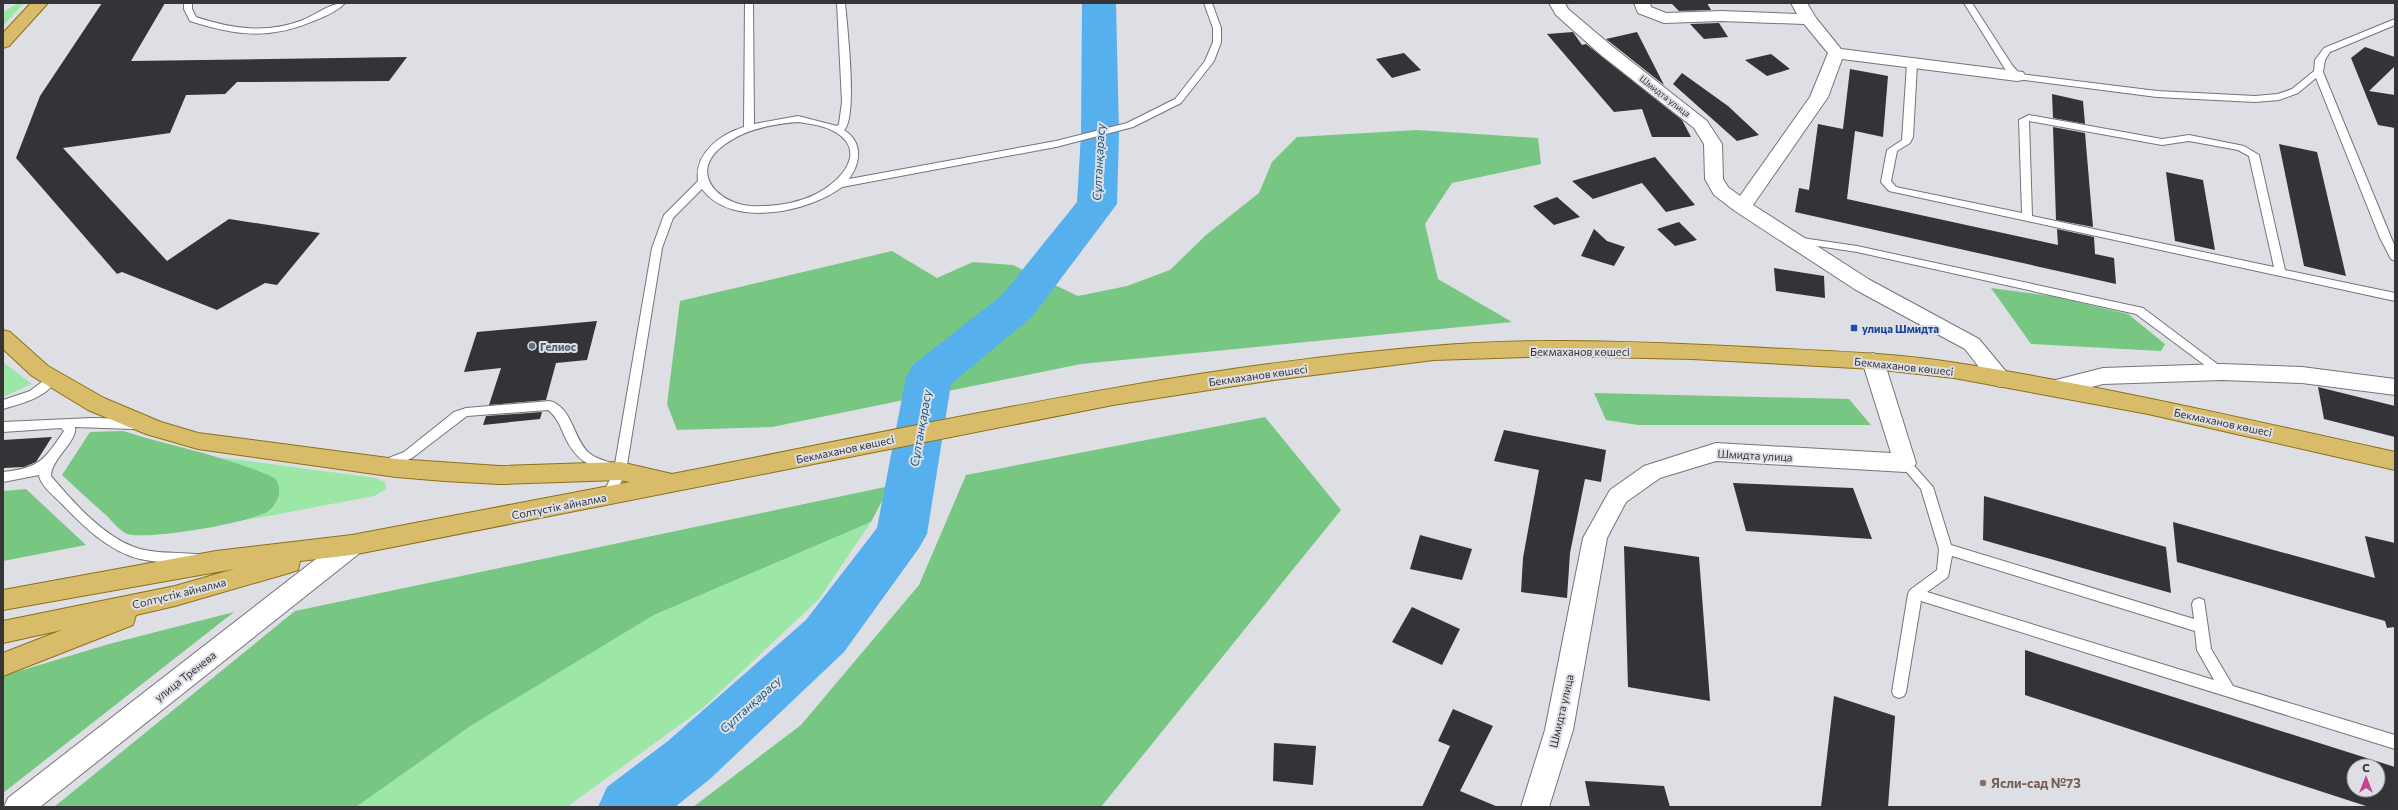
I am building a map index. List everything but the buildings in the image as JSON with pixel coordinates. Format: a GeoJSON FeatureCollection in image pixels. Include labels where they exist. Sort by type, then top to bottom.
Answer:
{"type":"FeatureCollection","features":[{"type":"Feature","properties":{"kind":"main road"},"geometry":{"type":"LineString","coordinates":[[3,43],[40,3]]}},
{"type":"Feature","properties":{"kind":"main road"},"geometry":{"type":"LineString","coordinates":[[3,337],[47,375],[96,404],[154,428],[198,441],[370,465],[444,472],[499,474],[620,471],[675,483]]}},
{"type":"Feature","properties":{"kind":"main road","name":"Бекмаханов көшесі"},"geometry":{"type":"LineString","coordinates":[[766,466],[1113,397],[1274,372],[1434,353],[1556,349],[1644,351],[1873,361],[1954,370],[2148,406],[2395,462]]}},
{"type":"Feature","properties":{"kind":"main road","name":"Солтүстік айналма"},"geometry":{"type":"LineString","coordinates":[[3,600],[216,561],[352,545],[766,466]]}},
{"type":"Feature","properties":{"kind":"main road","name":"Солтүстік айналма"},"geometry":{"type":"LineString","coordinates":[[3,632],[175,596],[352,545]]}},
{"type":"Feature","properties":{"kind":"main road"},"geometry":{"type":"LineString","coordinates":[[3,665],[175,596]]}},
{"type":"Feature","properties":{"kind":"street","name":"Шмидта улица"},"geometry":{"type":"LineString","coordinates":[[1557,3],[1562,12],[1607,51],[1701,125],[1713,144],[1714,179],[1721,191],[1742,207]]}},
{"type":"Feature","properties":{"kind":"street"},"geometry":{"type":"LineString","coordinates":[[1642,3],[1644,10],[1664,18],[1721,16],[1784,17],[1809,20]]}},
{"type":"Feature","properties":{"kind":"street"},"geometry":{"type":"LineString","coordinates":[[1799,3],[1809,20],[1836,53],[1912,64],[2017,76]]}},
{"type":"Feature","properties":{"kind":"street"},"geometry":{"type":"LineString","coordinates":[[1836,53],[1819,97],[1742,207],[1863,285],[1972,344],[2000,379]]}},
{"type":"Feature","properties":{"kind":"street"},"geometry":{"type":"LineString","coordinates":[[1873,361],[1905,463]]}},
{"type":"Feature","properties":{"kind":"street"},"geometry":{"type":"LineString","coordinates":[[2056,388],[2103,376],[2222,372],[2302,374],[2395,387]]}},
{"type":"Feature","properties":{"kind":"street","name":"Шмидта улица"},"geometry":{"type":"LineString","coordinates":[[1535,807],[1558,730],[1595,538],[1618,496],[1652,472],[1716,452],[1905,463]]}},
{"type":"Feature","properties":{"kind":"street","name":"улица Тренева"},"geometry":{"type":"LineString","coordinates":[[18,807],[352,545]]}},
{"type":"Feature","properties":{"kind":"lane"},"geometry":{"type":"LineString","coordinates":[[188,3],[188,9],[193,19],[205,24],[266,32],[294,25],[320,15],[341,3]]}},
{"type":"Feature","properties":{"kind":"lane"},"geometry":{"type":"LineString","coordinates":[[749,3],[749,128]]}},
{"type":"Feature","properties":{"kind":"lane"},"geometry":{"type":"LineString","coordinates":[[838,130],[844,125],[847,102],[841,3]]}},
{"type":"Feature","properties":{"kind":"lane"},"geometry":{"type":"LineString","coordinates":[[839,184],[851,169],[855,154],[850,141],[838,130],[820,123],[798,120],[776,121],[749,128],[728,138],[712,152],[705,161],[702,172],[703,182],[717,198],[729,204],[760,210],[778,209],[812,200],[839,184],[1056,144],[1130,125],[1178,101],[1209,61],[1217,42],[1217,28],[1208,3]]}},
{"type":"Feature","properties":{"kind":"lane"},"geometry":{"type":"LineString","coordinates":[[1968,3],[2008,67],[2017,76],[2157,94],[2255,99],[2279,97],[2295,91],[2318,72]]}},
{"type":"Feature","properties":{"kind":"lane"},"geometry":{"type":"LineString","coordinates":[[2395,22],[2327,50],[2320,60],[2318,72],[2385,238],[2395,257]]}},
{"type":"Feature","properties":{"kind":"lane"},"geometry":{"type":"LineString","coordinates":[[1912,64],[1908,137],[1907,141],[1892,150],[1886,182],[1888,186],[1893,189],[2395,297]]}},
{"type":"Feature","properties":{"kind":"lane"},"geometry":{"type":"LineString","coordinates":[[2027,218],[2024,120],[2029,118],[2162,142],[2189,138],[2241,148],[2254,155],[2280,272]]}},
{"type":"Feature","properties":{"kind":"lane"},"geometry":{"type":"LineString","coordinates":[[608,496],[620,471],[657,248],[668,217],[703,182]]}},
{"type":"Feature","properties":{"kind":"lane"},"geometry":{"type":"LineString","coordinates":[[1791,239],[1856,249],[2139,311],[2222,372]]}},
{"type":"Feature","properties":{"kind":"lane"},"geometry":{"type":"LineString","coordinates":[[3,405],[40,391],[49,382],[47,375]]}},
{"type":"Feature","properties":{"kind":"lane"},"geometry":{"type":"LineString","coordinates":[[370,465],[392,463],[401,459],[458,415],[550,405],[560,414],[576,448],[584,456],[620,471]]}},
{"type":"Feature","properties":{"kind":"lane"},"geometry":{"type":"LineString","coordinates":[[3,427],[111,422],[154,428]]}},
{"type":"Feature","properties":{"kind":"lane"},"geometry":{"type":"LineString","coordinates":[[60,424],[69,425],[71,428],[50,461],[45,471],[45,477],[113,543],[131,551],[157,556],[216,561]]}},
{"type":"Feature","properties":{"kind":"lane"},"geometry":{"type":"LineString","coordinates":[[3,477],[34,473],[43,468],[50,461]]}},
{"type":"Feature","properties":{"kind":"lane"},"geometry":{"type":"LineString","coordinates":[[1899,692],[1915,594],[1943,572],[1946,549],[1927,488],[1905,463]]}},
{"type":"Feature","properties":{"kind":"lane"},"geometry":{"type":"LineString","coordinates":[[1946,549],[2202,627]]}},
{"type":"Feature","properties":{"kind":"lane"},"geometry":{"type":"LineString","coordinates":[[1915,594],[2395,742]]}},
{"type":"Feature","properties":{"kind":"lane"},"geometry":{"type":"LineString","coordinates":[[2199,604],[2204,650],[2228,691]]}},
{"type":"Feature","properties":{"kind":"green space"},"geometry":{"type":"Polygon","coordinates":[[[18,3],[24,3],[3,26],[3,12],[18,3]]]}},
{"type":"Feature","properties":{"kind":"green space"},"geometry":{"type":"Polygon","coordinates":[[[1417,130],[1538,138],[1541,164],[1452,183],[1425,224],[1438,279],[1512,322],[1081,364],[772,427],[677,430],[667,404],[680,301],[892,251],[937,278],[973,262],[1013,265],[1078,296],[1127,286],[1170,270],[1206,235],[1259,193],[1272,162],[1297,137],[1417,130]]]}},
{"type":"Feature","properties":{"kind":"green space"},"geometry":{"type":"Polygon","coordinates":[[[1991,288],[2051,296],[2128,314],[2165,344],[2161,351],[2031,344],[1991,288]]]}},
{"type":"Feature","properties":{"kind":"green space"},"geometry":{"type":"Polygon","coordinates":[[[3,362],[32,384],[3,397],[3,362]]]}},
{"type":"Feature","properties":{"kind":"green space"},"geometry":{"type":"Polygon","coordinates":[[[1594,393],[1849,399],[1871,425],[1638,425],[1606,420],[1594,393]]]}},
{"type":"Feature","properties":{"kind":"green space"},"geometry":{"type":"Polygon","coordinates":[[[1265,417],[1341,510],[1101,807],[693,807],[801,725],[919,585],[966,475],[1265,417]]]}},
{"type":"Feature","properties":{"kind":"green space"},"geometry":{"type":"Polygon","coordinates":[[[123,431],[257,470],[275,478],[279,486],[278,499],[270,510],[261,515],[222,525],[152,535],[135,535],[125,533],[62,475],[90,432],[123,431]]]}},
{"type":"Feature","properties":{"kind":"green space"},"geometry":{"type":"Polygon","coordinates":[[[219,457],[376,478],[385,482],[386,489],[374,496],[247,520],[264,514],[277,502],[278,496],[275,478],[219,457]]]}},
{"type":"Feature","properties":{"kind":"green space"},"geometry":{"type":"Polygon","coordinates":[[[890,486],[871,522],[654,615],[472,725],[356,807],[54,807],[295,611],[890,486]]]}},
{"type":"Feature","properties":{"kind":"green space"},"geometry":{"type":"Polygon","coordinates":[[[26,489],[86,545],[3,561],[3,491],[26,489]]]}},
{"type":"Feature","properties":{"kind":"green space"},"geometry":{"type":"Polygon","coordinates":[[[871,522],[819,599],[703,708],[567,807],[356,807],[472,725],[654,615],[871,522]]]}},
{"type":"Feature","properties":{"kind":"green space"},"geometry":{"type":"Polygon","coordinates":[[[234,612],[3,793],[3,676],[109,644],[234,612]]]}},
{"type":"Feature","properties":{"kind":"waterway","name":"Сұлтанқарасу"},"geometry":{"type":"LineString","coordinates":[[628,807],[689,760],[825,636],[901,534],[929,377],[1017,306],[1097,204],[1100,134],[1099,3]]}},
{"type":"Feature","properties":{"kind":"place","name":"улица Шмидта"},"geometry":{"type":"Point","coordinates":[1854,328]}},
{"type":"Feature","properties":{"kind":"place","name":"Гелиос"},"geometry":{"type":"Point","coordinates":[532,346]}},
{"type":"Feature","properties":{"kind":"place","name":"Ясли-сад №73"},"geometry":{"type":"Point","coordinates":[1983,783]}}]}
